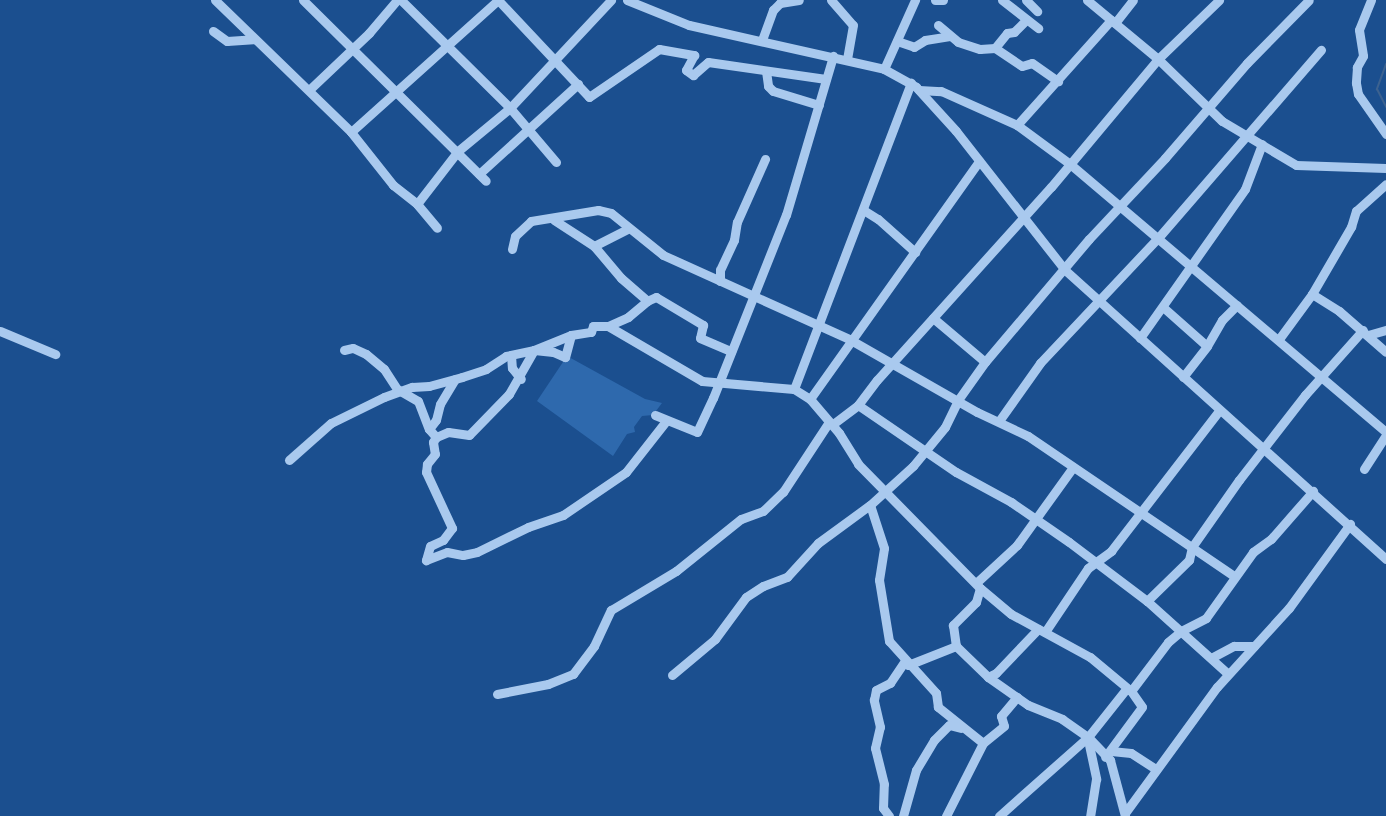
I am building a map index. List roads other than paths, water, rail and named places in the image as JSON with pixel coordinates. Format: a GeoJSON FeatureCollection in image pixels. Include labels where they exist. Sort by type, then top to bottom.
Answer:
{"type":"FeatureCollection","features":[{"type":"Feature","properties":{"kind":"street"},"geometry":{"type":"LineString","coordinates":[[214,0],[252,39],[309,90],[351,132],[393,185],[417,204],[437,228]]}},
{"type":"Feature","properties":{"kind":"street"},"geometry":{"type":"LineString","coordinates":[[303,0],[395,93],[458,151],[486,181]]}},
{"type":"Feature","properties":{"kind":"street"},"geometry":{"type":"LineString","coordinates":[[309,90],[352,50],[399,0],[510,108],[556,162]]}},
{"type":"Feature","properties":{"kind":"street"},"geometry":{"type":"LineString","coordinates":[[351,132],[445,45],[498,0],[556,59],[589,97],[594,97],[618,75],[658,48],[694,55],[686,70],[692,75],[708,62],[826,79]]}},
{"type":"Feature","properties":{"kind":"street"},"geometry":{"type":"LineString","coordinates":[[417,204],[458,151],[510,108],[611,0]]}},
{"type":"Feature","properties":{"kind":"street"},"geometry":{"type":"LineString","coordinates":[[627,0],[689,25],[847,59],[884,69],[911,84],[919,90],[979,161],[1022,218],[1065,270],[1219,411],[1350,524],[1386,559]]}},
{"type":"Feature","properties":{"kind":"street"},"geometry":{"type":"LineString","coordinates":[[762,40],[768,19],[780,3],[800,0]]}},
{"type":"Feature","properties":{"kind":"street"},"geometry":{"type":"LineString","coordinates":[[831,0],[853,25],[847,59]]}},
{"type":"Feature","properties":{"kind":"street"},"geometry":{"type":"LineString","coordinates":[[884,69],[915,0]]}},
{"type":"Feature","properties":{"kind":"street"},"geometry":{"type":"LineString","coordinates":[[934,0],[943,0]]}},
{"type":"Feature","properties":{"kind":"street"},"geometry":{"type":"LineString","coordinates":[[1002,0],[1038,28]]}},
{"type":"Feature","properties":{"kind":"street"},"geometry":{"type":"LineString","coordinates":[[1026,0],[1037,11]]}},
{"type":"Feature","properties":{"kind":"street"},"geometry":{"type":"LineString","coordinates":[[1086,0],[1158,59],[1226,124],[1248,133],[1262,144],[1302,167],[1329,164],[1377,170],[1386,168]]}},
{"type":"Feature","properties":{"kind":"street"},"geometry":{"type":"LineString","coordinates":[[1017,125],[1133,0]]}},
{"type":"Feature","properties":{"kind":"street"},"geometry":{"type":"LineString","coordinates":[[497,694],[548,684],[573,674],[594,646],[611,610],[676,571],[741,519],[763,511],[783,492],[831,423],[858,405],[1070,164],[1158,59],[1218,0]]}},
{"type":"Feature","properties":{"kind":"street"},"geometry":{"type":"LineString","coordinates":[[672,675],[716,639],[746,597],[763,586],[787,577],[818,543],[870,506],[886,492],[945,427],[958,400],[985,362],[1208,107],[1309,0]]}},
{"type":"Feature","properties":{"kind":"street"},"geometry":{"type":"LineString","coordinates":[[1371,0],[1359,30],[1363,56],[1357,67],[1356,83],[1358,94],[1386,134]]}},
{"type":"Feature","properties":{"kind":"street"},"geometry":{"type":"LineString","coordinates":[[995,48],[1007,33],[1014,32],[1026,20]]}},
{"type":"Feature","properties":{"kind":"street"},"geometry":{"type":"LineString","coordinates":[[938,25],[950,36],[980,50],[995,48],[1022,66],[1032,63],[1058,81]]}},
{"type":"Feature","properties":{"kind":"street"},"geometry":{"type":"LineString","coordinates":[[213,31],[227,41],[252,39]]}},
{"type":"Feature","properties":{"kind":"street"},"geometry":{"type":"LineString","coordinates":[[897,41],[914,47],[925,40],[950,36]]}},
{"type":"Feature","properties":{"kind":"street"},"geometry":{"type":"LineString","coordinates":[[999,421],[1040,362],[1158,238],[1321,50]]}},
{"type":"Feature","properties":{"kind":"street"},"geometry":{"type":"LineString","coordinates":[[655,415],[697,432],[754,298],[795,189],[832,56]]}},
{"type":"Feature","properties":{"kind":"street"},"geometry":{"type":"LineString","coordinates":[[766,71],[768,86],[773,91],[819,105]]}},
{"type":"Feature","properties":{"kind":"street"},"geometry":{"type":"LineString","coordinates":[[478,174],[578,84]]}},
{"type":"Feature","properties":{"kind":"street"},"geometry":{"type":"LineString","coordinates":[[794,389],[865,211],[911,84]]}},
{"type":"Feature","properties":{"kind":"street"},"geometry":{"type":"LineString","coordinates":[[919,90],[941,91],[1017,125],[1070,164],[1279,339],[1386,434],[1364,469]]}},
{"type":"Feature","properties":{"kind":"street"},"geometry":{"type":"LineString","coordinates":[[1140,338],[1164,308],[1245,189],[1262,144]]}},
{"type":"Feature","properties":{"kind":"street"},"geometry":{"type":"LineString","coordinates":[[720,281],[720,270],[734,240],[737,222],[765,159]]}},
{"type":"Feature","properties":{"kind":"street"},"geometry":{"type":"LineString","coordinates":[[810,399],[849,339],[915,252],[979,161]]}},
{"type":"Feature","properties":{"kind":"street"},"geometry":{"type":"LineString","coordinates":[[1279,339],[1312,294],[1351,227],[1354,214],[1386,184]]}},
{"type":"Feature","properties":{"kind":"street"},"geometry":{"type":"LineString","coordinates":[[512,249],[514,236],[531,221],[554,220],[602,210],[616,216],[627,229],[663,255],[754,298],[849,339],[894,362],[958,400],[1028,436],[1234,576]]}},
{"type":"Feature","properties":{"kind":"street"},"geometry":{"type":"LineString","coordinates":[[865,211],[878,219],[915,252]]}},
{"type":"Feature","properties":{"kind":"street"},"geometry":{"type":"LineString","coordinates":[[554,220],[594,246],[617,273],[647,301]]}},
{"type":"Feature","properties":{"kind":"street"},"geometry":{"type":"LineString","coordinates":[[594,246],[627,229]]}},
{"type":"Feature","properties":{"kind":"street"},"geometry":{"type":"LineString","coordinates":[[1312,294],[1366,333],[1386,352]]}},
{"type":"Feature","properties":{"kind":"street"},"geometry":{"type":"LineString","coordinates":[[290,460],[336,419],[412,387],[455,379],[486,369],[511,355],[534,350],[571,335],[591,332],[593,326],[608,326],[628,318],[647,301],[656,297],[704,325],[700,338],[730,351]]}},
{"type":"Feature","properties":{"kind":"street"},"geometry":{"type":"LineString","coordinates":[[1183,377],[1208,346],[1222,320],[1237,305]]}},
{"type":"Feature","properties":{"kind":"street"},"geometry":{"type":"LineString","coordinates":[[1164,308],[1208,346]]}},
{"type":"Feature","properties":{"kind":"street"},"geometry":{"type":"LineString","coordinates":[[933,318],[985,362]]}},
{"type":"Feature","properties":{"kind":"street"},"geometry":{"type":"LineString","coordinates":[[608,326],[690,376],[717,382],[794,389],[810,399],[831,423],[858,464],[951,561],[1010,614],[1090,657],[1129,690],[1142,708],[1108,754]]}},
{"type":"Feature","properties":{"kind":"street"},"geometry":{"type":"LineString","coordinates":[[1148,601],[1189,560],[1192,548],[1263,449],[1320,377],[1366,333],[1386,330]]}},
{"type":"Feature","properties":{"kind":"street"},"geometry":{"type":"LineString","coordinates":[[0,331],[55,354]]}},
{"type":"Feature","properties":{"kind":"street"},"geometry":{"type":"LineString","coordinates":[[534,350],[553,352],[565,357],[571,335]]}},
{"type":"Feature","properties":{"kind":"street"},"geometry":{"type":"LineString","coordinates":[[344,350],[353,348],[368,355],[384,369],[397,389],[404,391],[418,402],[429,429],[436,437]]}},
{"type":"Feature","properties":{"kind":"street"},"geometry":{"type":"LineString","coordinates":[[534,350],[521,378],[469,435],[448,432],[436,437],[433,442],[434,454],[427,464],[426,472],[452,528],[443,540],[430,546],[426,560],[447,552],[463,555],[477,552],[528,527],[563,515],[626,472],[666,420]]}},
{"type":"Feature","properties":{"kind":"street"},"geometry":{"type":"LineString","coordinates":[[511,355],[512,368],[521,378]]}},
{"type":"Feature","properties":{"kind":"street"},"geometry":{"type":"LineString","coordinates":[[429,429],[455,379]]}},
{"type":"Feature","properties":{"kind":"street"},"geometry":{"type":"LineString","coordinates":[[858,405],[926,449],[956,472],[1037,520],[1096,565],[1148,601],[1228,674]]}},
{"type":"Feature","properties":{"kind":"street"},"geometry":{"type":"LineString","coordinates":[[988,677],[996,673],[1041,630],[1088,568],[1096,565],[1219,411]]}},
{"type":"Feature","properties":{"kind":"street"},"geometry":{"type":"LineString","coordinates":[[1073,467],[1037,520],[1007,556],[978,585],[976,602],[953,625],[956,646],[988,677],[1028,705],[1062,719],[1108,754],[1125,814]]}},
{"type":"Feature","properties":{"kind":"street"},"geometry":{"type":"LineString","coordinates":[[999,816],[1088,737],[1168,642],[1181,631],[1206,618],[1234,576],[1254,552],[1271,539],[1313,491]]}},
{"type":"Feature","properties":{"kind":"street"},"geometry":{"type":"LineString","coordinates":[[870,506],[884,548],[879,580],[889,641],[936,693],[938,707],[961,728],[983,743]]}},
{"type":"Feature","properties":{"kind":"street"},"geometry":{"type":"LineString","coordinates":[[1125,814],[1156,769],[1228,674],[1288,608],[1350,524]]}},
{"type":"Feature","properties":{"kind":"street"},"geometry":{"type":"LineString","coordinates":[[889,816],[883,808],[884,784],[875,748],[880,727],[874,700],[876,690],[890,683],[907,663],[956,646]]}},
{"type":"Feature","properties":{"kind":"street"},"geometry":{"type":"LineString","coordinates":[[1211,658],[1234,646],[1254,646]]}},
{"type":"Feature","properties":{"kind":"street"},"geometry":{"type":"LineString","coordinates":[[946,816],[983,743],[1004,726],[1001,716],[1017,696]]}},
{"type":"Feature","properties":{"kind":"street"},"geometry":{"type":"LineString","coordinates":[[903,816],[916,770],[934,740],[949,725],[961,728]]}},
{"type":"Feature","properties":{"kind":"street"},"geometry":{"type":"LineString","coordinates":[[1088,737],[1096,779],[1090,816]]}},
{"type":"Feature","properties":{"kind":"street"},"geometry":{"type":"LineString","coordinates":[[1108,754],[1131,753],[1156,769]]}},
{"type":"Feature","properties":{"kind":"waterway"},"geometry":{"type":"LineString","coordinates":[[1386,64],[1377,89],[1386,107]]}}]}
